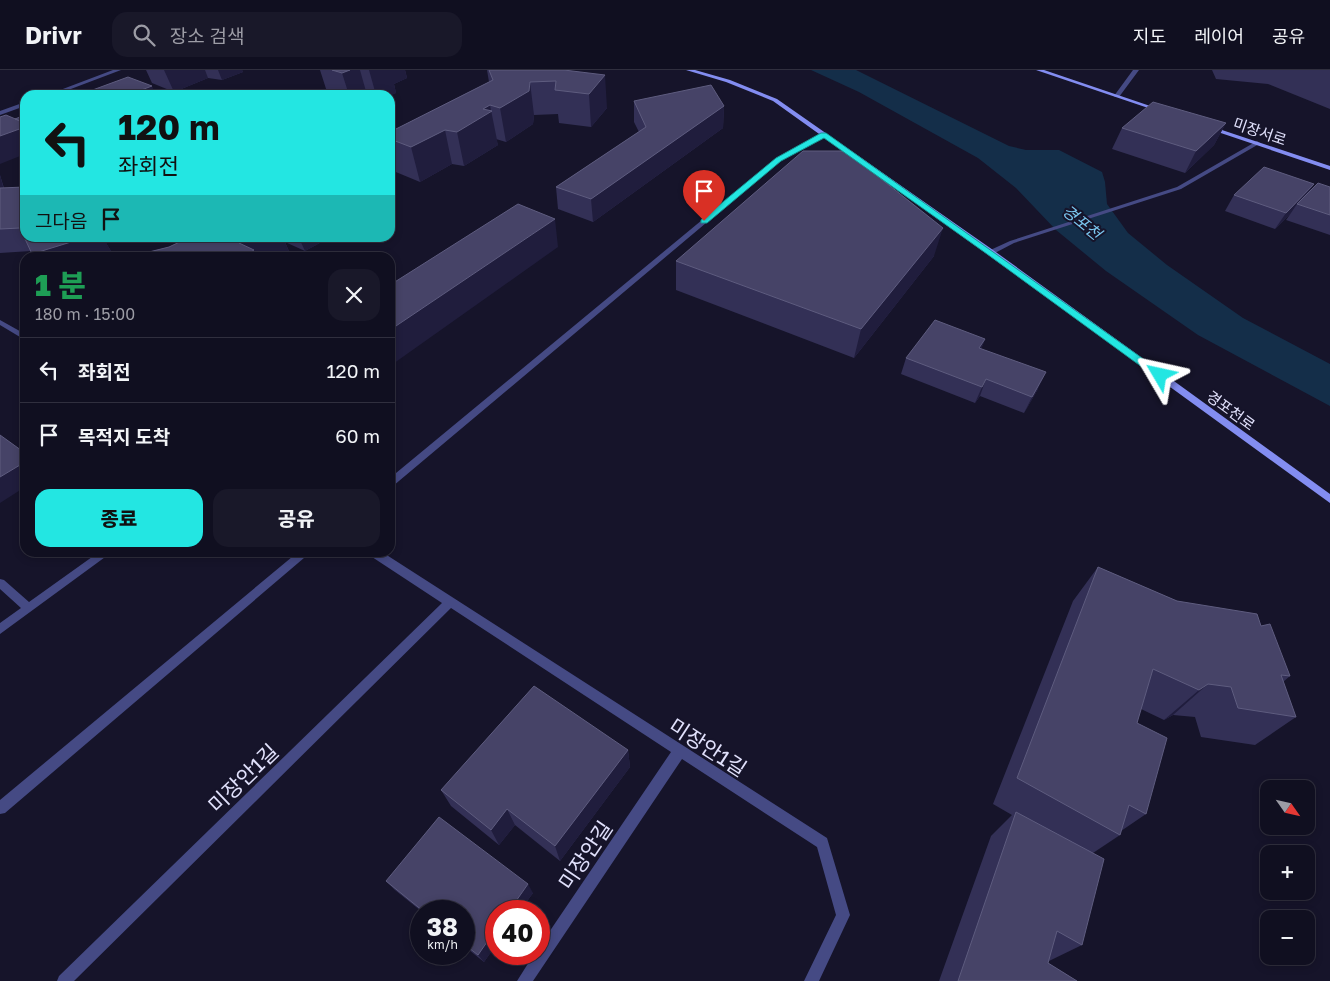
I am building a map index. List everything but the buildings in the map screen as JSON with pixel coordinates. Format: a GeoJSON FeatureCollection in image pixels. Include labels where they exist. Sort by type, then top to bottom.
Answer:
{"type":"FeatureCollection","features":[{"type":"Feature","properties":{"kind":"street"},"geometry":{"type":"LineString","coordinates":[[64,90],[118,70]]}},
{"type":"Feature","properties":{"kind":"street","name":"경포천로"},"geometry":{"type":"LineString","coordinates":[[688,70],[728,81],[775,100],[990,252],[1330,499]]}},
{"type":"Feature","properties":{"kind":"street"},"geometry":{"type":"LineString","coordinates":[[1039,70],[1164,112]]}},
{"type":"Feature","properties":{"kind":"street"},"geometry":{"type":"LineString","coordinates":[[1117,96],[1136,70]]}},
{"type":"Feature","properties":{"kind":"street"},"geometry":{"type":"LineString","coordinates":[[0,113],[20,106]]}},
{"type":"Feature","properties":{"kind":"street","name":"미장서로"},"geometry":{"type":"LineString","coordinates":[[1201,124],[1330,168]]}},
{"type":"Feature","properties":{"kind":"street"},"geometry":{"type":"LineString","coordinates":[[395,479],[779,159],[824,135]]}},
{"type":"Feature","properties":{"kind":"street"},"geometry":{"type":"LineString","coordinates":[[990,252],[1012,242],[1179,188],[1257,143]]}},
{"type":"Feature","properties":{"kind":"street"},"geometry":{"type":"LineString","coordinates":[[0,322],[20,334]]}},
{"type":"Feature","properties":{"kind":"street"},"geometry":{"type":"LineString","coordinates":[[0,628],[100,557]]}},
{"type":"Feature","properties":{"kind":"street"},"geometry":{"type":"LineString","coordinates":[[0,808],[300,557]]}},
{"type":"Feature","properties":{"kind":"street","name":"미장안1길"},"geometry":{"type":"LineString","coordinates":[[380,557],[822,843],[843,915],[811,981]]}},
{"type":"Feature","properties":{"kind":"street"},"geometry":{"type":"LineString","coordinates":[[0,583],[29,608]]}},
{"type":"Feature","properties":{"kind":"street","name":"미장안1길"},"geometry":{"type":"LineString","coordinates":[[64,981],[449,603]]}},
{"type":"Feature","properties":{"kind":"street","name":"미장안길"},"geometry":{"type":"LineString","coordinates":[[524,981],[679,752]]}},
{"type":"Feature","properties":{"kind":"water","name":"경포천"},"geometry":{"type":"Polygon","coordinates":[[[811,70],[856,70],[1009,146],[1026,150],[1059,150],[1102,172],[1107,204],[1128,233],[1167,265],[1243,318],[1330,364],[1330,406],[1198,335],[1106,271],[1056,230],[1016,188],[978,158],[859,92],[811,70]]]}},
{"type":"Feature","properties":{"kind":"route"},"geometry":{"type":"LineString","coordinates":[[704,221],[779,159],[824,135],[1160,375]]}}]}
